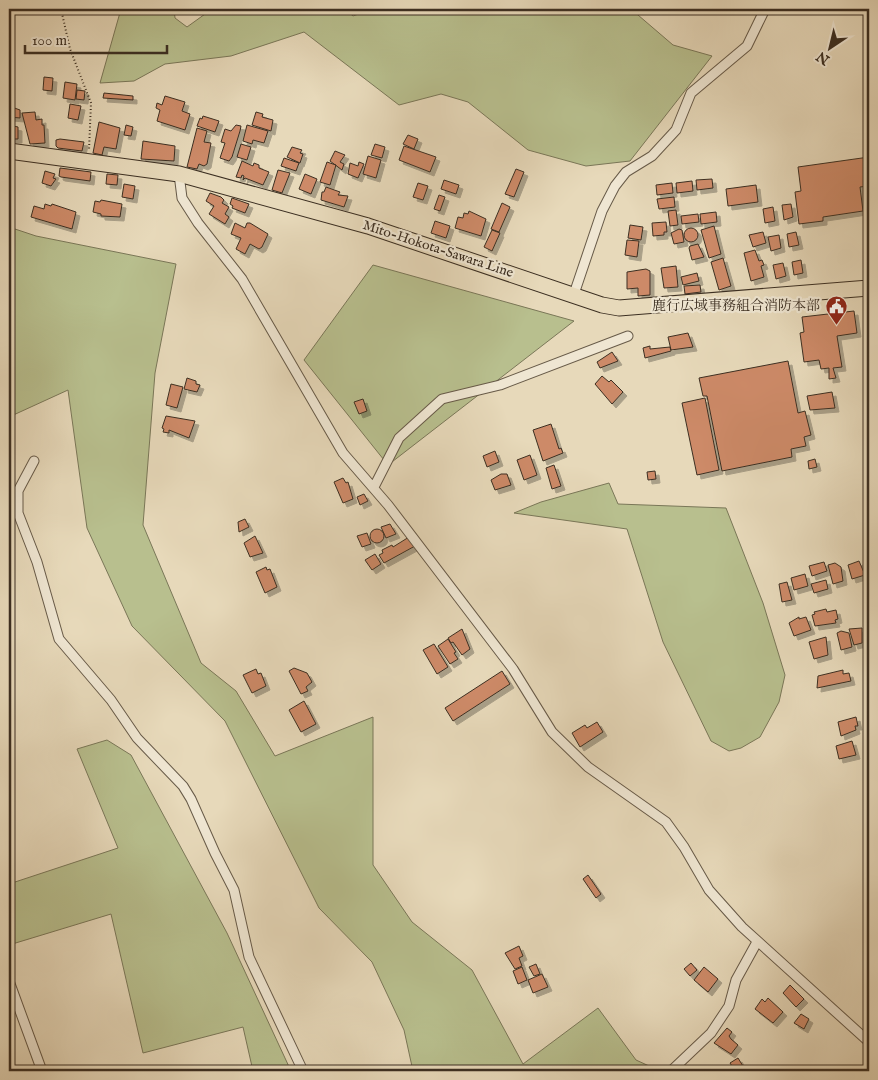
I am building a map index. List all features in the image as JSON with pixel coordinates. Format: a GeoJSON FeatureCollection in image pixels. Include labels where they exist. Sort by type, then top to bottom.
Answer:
{"type":"FeatureCollection","features":[{"type":"Feature","properties":{"kind":"main road","name":"Mito-Hokota-Sawara Line"},"geometry":{"type":"LineString","coordinates":[[9,151],[180,174],[368,226],[602,305],[619,308],[869,288]]}},
{"type":"Feature","properties":{"kind":"street"},"geometry":{"type":"LineString","coordinates":[[574,294],[602,211],[615,186],[626,172],[652,156],[676,130],[691,93],[747,46],[764,9]]}},
{"type":"Feature","properties":{"kind":"street"},"geometry":{"type":"LineString","coordinates":[[180,174],[182,198],[198,223],[242,279],[343,454],[374,487],[513,669],[552,732],[588,767],[666,822],[684,846],[709,890],[757,942],[869,1042]]}},
{"type":"Feature","properties":{"kind":"street"},"geometry":{"type":"LineString","coordinates":[[374,487],[399,438],[442,399],[500,385],[628,336]]}},
{"type":"Feature","properties":{"kind":"street"},"geometry":{"type":"LineString","coordinates":[[34,461],[18,492],[18,513],[37,562],[59,639],[111,700],[137,738],[183,786],[191,799],[234,890],[249,956],[303,1071]]}},
{"type":"Feature","properties":{"kind":"street"},"geometry":{"type":"LineString","coordinates":[[671,1071],[711,1033],[729,1006],[736,980],[757,942]]}},
{"type":"Feature","properties":{"kind":"street"},"geometry":{"type":"LineString","coordinates":[[9,981],[42,1071]]}},
{"type":"Feature","properties":{"kind":"path"},"geometry":{"type":"LineString","coordinates":[[60,9],[70,50],[91,103],[89,163]]}},
{"type":"Feature","properties":{"kind":"green space"},"geometry":{"type":"Polygon","coordinates":[[[121,9],[174,9],[175,18],[187,27],[212,9],[345,9],[353,16],[372,9],[631,9],[673,45],[712,56],[630,161],[586,166],[528,150],[468,102],[441,94],[399,105],[304,32],[231,56],[165,64],[134,81],[100,83],[121,9]]]}},
{"type":"Feature","properties":{"kind":"green space"},"geometry":{"type":"Polygon","coordinates":[[[9,227],[36,236],[176,264],[155,373],[143,525],[201,663],[236,691],[275,756],[373,717],[373,865],[412,922],[472,970],[523,1064],[598,1008],[636,1060],[660,1071],[413,1071],[404,1030],[372,962],[319,908],[225,721],[132,626],[87,528],[68,390],[9,417],[9,227]]]}},
{"type":"Feature","properties":{"kind":"green space"},"geometry":{"type":"Polygon","coordinates":[[[373,265],[574,321],[388,465],[304,360],[373,265]]]}},
{"type":"Feature","properties":{"kind":"green space"},"geometry":{"type":"Polygon","coordinates":[[[609,483],[618,504],[726,508],[763,603],[785,675],[779,702],[760,737],[741,748],[729,751],[711,741],[663,642],[627,529],[514,513],[541,502],[609,483]]]}},
{"type":"Feature","properties":{"kind":"green space"},"geometry":{"type":"Polygon","coordinates":[[[107,740],[131,755],[227,933],[291,1071],[253,1071],[243,1027],[143,1053],[111,914],[9,945],[9,884],[118,848],[77,749],[107,740]]]}},
{"type":"Feature","properties":{"kind":"building"},"geometry":{"type":"Polygon","coordinates":[[[44,77],[53,78],[52,91],[43,90],[44,77]]]}},
{"type":"Feature","properties":{"kind":"building"},"geometry":{"type":"Polygon","coordinates":[[[65,82],[77,84],[75,100],[63,98],[65,82]]]}},
{"type":"Feature","properties":{"kind":"building"},"geometry":{"type":"Polygon","coordinates":[[[77,90],[85,91],[84,100],[76,99],[77,90]]]}},
{"type":"Feature","properties":{"kind":"building"},"geometry":{"type":"Polygon","coordinates":[[[104,93],[133,96],[133,100],[103,98],[104,93]]]}},
{"type":"Feature","properties":{"kind":"building"},"geometry":{"type":"Polygon","coordinates":[[[165,96],[185,102],[182,111],[190,114],[185,130],[157,121],[160,110],[156,108],[157,103],[162,105],[165,96]]]}},
{"type":"Feature","properties":{"kind":"building"},"geometry":{"type":"Polygon","coordinates":[[[70,104],[81,106],[78,120],[68,118],[70,104]]]}},
{"type":"Feature","properties":{"kind":"building"},"geometry":{"type":"Polygon","coordinates":[[[9,106],[20,110],[20,118],[9,117],[9,106]]]}},
{"type":"Feature","properties":{"kind":"building"},"geometry":{"type":"Polygon","coordinates":[[[35,112],[36,120],[42,119],[42,125],[44,125],[45,143],[30,144],[22,113],[35,112]]]}},
{"type":"Feature","properties":{"kind":"building"},"geometry":{"type":"Polygon","coordinates":[[[256,112],[263,114],[262,117],[273,120],[271,131],[252,125],[256,112]]]}},
{"type":"Feature","properties":{"kind":"building"},"geometry":{"type":"Polygon","coordinates":[[[203,116],[219,121],[215,132],[197,126],[200,118],[202,119],[203,116]]]}},
{"type":"Feature","properties":{"kind":"building"},"geometry":{"type":"Polygon","coordinates":[[[99,122],[120,128],[116,149],[104,147],[102,155],[93,153],[99,122]]]}},
{"type":"Feature","properties":{"kind":"building"},"geometry":{"type":"Polygon","coordinates":[[[9,125],[18,127],[18,139],[9,139],[9,125]]]}},
{"type":"Feature","properties":{"kind":"building"},"geometry":{"type":"Polygon","coordinates":[[[126,125],[133,127],[131,136],[124,135],[126,125]]]}},
{"type":"Feature","properties":{"kind":"building"},"geometry":{"type":"Polygon","coordinates":[[[236,125],[241,126],[232,157],[229,161],[220,158],[225,143],[221,142],[225,129],[231,131],[236,125]]]}},
{"type":"Feature","properties":{"kind":"building"},"geometry":{"type":"Polygon","coordinates":[[[247,125],[268,131],[264,143],[253,140],[252,144],[243,141],[247,125]]]}},
{"type":"Feature","properties":{"kind":"building"},"geometry":{"type":"Polygon","coordinates":[[[197,128],[207,131],[204,142],[211,143],[207,164],[204,166],[199,164],[197,169],[187,167],[197,128]]]}},
{"type":"Feature","properties":{"kind":"building"},"geometry":{"type":"Polygon","coordinates":[[[408,135],[418,139],[414,149],[403,144],[408,135]]]}},
{"type":"Feature","properties":{"kind":"building"},"geometry":{"type":"Polygon","coordinates":[[[56,140],[84,142],[82,151],[58,148],[56,140]]]}},
{"type":"Feature","properties":{"kind":"building"},"geometry":{"type":"Polygon","coordinates":[[[143,141],[175,146],[174,161],[141,159],[143,141]]]}},
{"type":"Feature","properties":{"kind":"building"},"geometry":{"type":"Polygon","coordinates":[[[241,144],[251,147],[247,160],[237,157],[241,144]]]}},
{"type":"Feature","properties":{"kind":"building"},"geometry":{"type":"Polygon","coordinates":[[[375,144],[385,147],[382,158],[371,155],[375,144]]]}},
{"type":"Feature","properties":{"kind":"building"},"geometry":{"type":"Polygon","coordinates":[[[404,146],[436,157],[430,172],[399,160],[404,146]]]}},
{"type":"Feature","properties":{"kind":"building"},"geometry":{"type":"Polygon","coordinates":[[[292,147],[302,150],[300,153],[303,154],[300,163],[287,157],[292,147]]]}},
{"type":"Feature","properties":{"kind":"building"},"geometry":{"type":"Polygon","coordinates":[[[335,151],[345,155],[340,162],[344,164],[342,170],[330,161],[335,151]]]}},
{"type":"Feature","properties":{"kind":"building"},"geometry":{"type":"Polygon","coordinates":[[[368,156],[381,160],[376,178],[363,174],[368,156]]]}},
{"type":"Feature","properties":{"kind":"building"},"geometry":{"type":"Polygon","coordinates":[[[869,157],[869,186],[860,187],[863,211],[823,217],[823,221],[799,224],[795,192],[801,191],[798,167],[869,157]]]}},
{"type":"Feature","properties":{"kind":"building"},"geometry":{"type":"Polygon","coordinates":[[[284,158],[299,163],[296,171],[281,166],[284,158]]]}},
{"type":"Feature","properties":{"kind":"building"},"geometry":{"type":"Polygon","coordinates":[[[242,161],[253,166],[254,163],[259,165],[259,168],[269,172],[263,185],[245,178],[243,180],[244,176],[242,175],[241,178],[236,177],[242,161]]]}},
{"type":"Feature","properties":{"kind":"building"},"geometry":{"type":"Polygon","coordinates":[[[327,162],[336,165],[330,185],[320,182],[327,162]]]}},
{"type":"Feature","properties":{"kind":"building"},"geometry":{"type":"Polygon","coordinates":[[[359,162],[364,164],[358,178],[348,174],[350,163],[358,166],[359,162]]]}},
{"type":"Feature","properties":{"kind":"building"},"geometry":{"type":"Polygon","coordinates":[[[60,168],[91,172],[90,181],[61,177],[59,176],[60,168]]]}},
{"type":"Feature","properties":{"kind":"building"},"geometry":{"type":"Polygon","coordinates":[[[516,169],[524,172],[514,197],[505,194],[516,169]]]}},
{"type":"Feature","properties":{"kind":"building"},"geometry":{"type":"Polygon","coordinates":[[[278,170],[290,173],[282,193],[272,190],[278,170]]]}},
{"type":"Feature","properties":{"kind":"building"},"geometry":{"type":"Polygon","coordinates":[[[45,171],[55,174],[53,178],[56,179],[51,186],[42,183],[45,171]]]}},
{"type":"Feature","properties":{"kind":"building"},"geometry":{"type":"Polygon","coordinates":[[[107,174],[118,175],[117,185],[106,184],[107,174]]]}},
{"type":"Feature","properties":{"kind":"building"},"geometry":{"type":"Polygon","coordinates":[[[305,174],[317,179],[311,194],[299,189],[305,174]]]}},
{"type":"Feature","properties":{"kind":"building"},"geometry":{"type":"Polygon","coordinates":[[[712,179],[713,188],[697,190],[696,180],[712,179]]]}},
{"type":"Feature","properties":{"kind":"building"},"geometry":{"type":"Polygon","coordinates":[[[444,180],[459,185],[456,194],[441,189],[444,180]]]}},
{"type":"Feature","properties":{"kind":"building"},"geometry":{"type":"Polygon","coordinates":[[[692,181],[693,191],[677,193],[676,183],[692,181]]]}},
{"type":"Feature","properties":{"kind":"building"},"geometry":{"type":"Polygon","coordinates":[[[418,183],[428,186],[423,200],[413,197],[418,183]]]}},
{"type":"Feature","properties":{"kind":"building"},"geometry":{"type":"Polygon","coordinates":[[[672,183],[673,193],[657,195],[656,185],[672,183]]]}},
{"type":"Feature","properties":{"kind":"building"},"geometry":{"type":"Polygon","coordinates":[[[124,184],[135,186],[133,199],[122,197],[124,184]]]}},
{"type":"Feature","properties":{"kind":"building"},"geometry":{"type":"Polygon","coordinates":[[[756,185],[758,202],[728,206],[726,189],[756,185]]]}},
{"type":"Feature","properties":{"kind":"building"},"geometry":{"type":"Polygon","coordinates":[[[326,187],[340,192],[338,195],[348,196],[344,207],[321,200],[322,192],[324,192],[326,187]]]}},
{"type":"Feature","properties":{"kind":"building"},"geometry":{"type":"Polygon","coordinates":[[[210,193],[221,197],[224,200],[222,203],[229,207],[225,214],[229,217],[225,224],[209,214],[214,206],[206,201],[210,193]]]}},
{"type":"Feature","properties":{"kind":"building"},"geometry":{"type":"Polygon","coordinates":[[[439,195],[445,197],[440,211],[434,209],[439,195]]]}},
{"type":"Feature","properties":{"kind":"building"},"geometry":{"type":"Polygon","coordinates":[[[674,197],[675,207],[659,209],[657,199],[674,197]]]}},
{"type":"Feature","properties":{"kind":"building"},"geometry":{"type":"Polygon","coordinates":[[[232,198],[249,204],[245,213],[232,208],[233,206],[230,204],[232,198]]]}},
{"type":"Feature","properties":{"kind":"building"},"geometry":{"type":"Polygon","coordinates":[[[101,200],[122,204],[120,217],[101,216],[101,214],[93,212],[95,201],[100,202],[101,200]]]}},
{"type":"Feature","properties":{"kind":"building"},"geometry":{"type":"Polygon","coordinates":[[[502,203],[510,207],[499,232],[491,229],[502,203]]]}},
{"type":"Feature","properties":{"kind":"building"},"geometry":{"type":"Polygon","coordinates":[[[45,204],[51,206],[52,204],[76,212],[72,229],[31,217],[34,206],[44,209],[45,204]]]}},
{"type":"Feature","properties":{"kind":"building"},"geometry":{"type":"Polygon","coordinates":[[[791,204],[793,217],[784,220],[782,205],[791,204]]]}},
{"type":"Feature","properties":{"kind":"building"},"geometry":{"type":"Polygon","coordinates":[[[773,207],[775,221],[765,223],[763,209],[773,207]]]}},
{"type":"Feature","properties":{"kind":"building"},"geometry":{"type":"Polygon","coordinates":[[[676,210],[678,225],[670,226],[668,211],[676,210]]]}},
{"type":"Feature","properties":{"kind":"building"},"geometry":{"type":"Polygon","coordinates":[[[469,211],[486,219],[481,236],[455,228],[458,217],[463,218],[464,213],[468,214],[469,211]]]}},
{"type":"Feature","properties":{"kind":"building"},"geometry":{"type":"Polygon","coordinates":[[[716,212],[717,222],[701,224],[700,214],[716,212]]]}},
{"type":"Feature","properties":{"kind":"building"},"geometry":{"type":"Polygon","coordinates":[[[698,214],[699,222],[682,224],[681,216],[698,214]]]}},
{"type":"Feature","properties":{"kind":"building"},"geometry":{"type":"Polygon","coordinates":[[[435,221],[450,226],[446,238],[431,233],[435,221]]]}},
{"type":"Feature","properties":{"kind":"building"},"geometry":{"type":"Polygon","coordinates":[[[666,222],[667,232],[664,232],[664,235],[653,236],[652,223],[666,222]]]}},
{"type":"Feature","properties":{"kind":"building"},"geometry":{"type":"Polygon","coordinates":[[[235,223],[245,228],[247,223],[250,223],[268,234],[262,247],[259,249],[250,244],[245,254],[236,249],[241,238],[231,234],[235,223]]]}},
{"type":"Feature","properties":{"kind":"building"},"geometry":{"type":"Polygon","coordinates":[[[630,225],[643,227],[641,240],[628,238],[630,225]]]}},
{"type":"Feature","properties":{"kind":"building"},"geometry":{"type":"Polygon","coordinates":[[[714,226],[721,254],[709,258],[701,230],[714,226]]]}},
{"type":"Feature","properties":{"kind":"building"},"geometry":{"type":"Polygon","coordinates":[[[691,228],[696,230],[698,235],[696,240],[691,242],[686,240],[684,235],[686,230],[691,228]]]}},
{"type":"Feature","properties":{"kind":"building"},"geometry":{"type":"Polygon","coordinates":[[[679,229],[682,230],[684,242],[674,244],[671,233],[679,229]]]}},
{"type":"Feature","properties":{"kind":"building"},"geometry":{"type":"Polygon","coordinates":[[[492,230],[500,233],[492,251],[484,247],[492,230]]]}},
{"type":"Feature","properties":{"kind":"building"},"geometry":{"type":"Polygon","coordinates":[[[763,232],[766,243],[753,247],[749,235],[763,232]]]}},
{"type":"Feature","properties":{"kind":"building"},"geometry":{"type":"Polygon","coordinates":[[[796,232],[799,245],[789,247],[787,234],[796,232]]]}},
{"type":"Feature","properties":{"kind":"building"},"geometry":{"type":"Polygon","coordinates":[[[779,235],[781,248],[771,251],[768,237],[779,235]]]}},
{"type":"Feature","properties":{"kind":"building"},"geometry":{"type":"Polygon","coordinates":[[[627,240],[639,241],[637,257],[625,255],[627,240]]]}},
{"type":"Feature","properties":{"kind":"building"},"geometry":{"type":"Polygon","coordinates":[[[698,244],[704,257],[692,260],[689,248],[698,244]]]}},
{"type":"Feature","properties":{"kind":"building"},"geometry":{"type":"Polygon","coordinates":[[[755,250],[759,261],[762,260],[764,265],[761,266],[764,277],[751,281],[744,253],[755,250]]]}},
{"type":"Feature","properties":{"kind":"building"},"geometry":{"type":"Polygon","coordinates":[[[723,258],[731,286],[719,290],[711,262],[723,258]]]}},
{"type":"Feature","properties":{"kind":"building"},"geometry":{"type":"Polygon","coordinates":[[[801,260],[803,273],[794,275],[792,262],[801,260]]]}},
{"type":"Feature","properties":{"kind":"building"},"geometry":{"type":"Polygon","coordinates":[[[783,263],[786,276],[776,279],[773,265],[783,263]]]}},
{"type":"Feature","properties":{"kind":"building"},"geometry":{"type":"Polygon","coordinates":[[[676,266],[678,287],[664,288],[661,268],[676,266]]]}},
{"type":"Feature","properties":{"kind":"building"},"geometry":{"type":"Polygon","coordinates":[[[646,269],[650,271],[650,295],[638,296],[638,288],[627,289],[627,272],[646,269]]]}},
{"type":"Feature","properties":{"kind":"building"},"geometry":{"type":"Polygon","coordinates":[[[697,273],[699,281],[683,285],[681,277],[697,273]]]}},
{"type":"Feature","properties":{"kind":"building"},"geometry":{"type":"Polygon","coordinates":[[[700,285],[701,292],[685,294],[684,286],[700,285]]]}},
{"type":"Feature","properties":{"kind":"building"},"geometry":{"type":"Polygon","coordinates":[[[854,311],[857,333],[837,336],[842,367],[833,368],[836,378],[829,379],[829,368],[821,369],[819,360],[804,362],[800,333],[804,332],[802,317],[854,311]]]}},
{"type":"Feature","properties":{"kind":"building"},"geometry":{"type":"Polygon","coordinates":[[[688,333],[693,347],[671,350],[668,337],[688,333]]]}},
{"type":"Feature","properties":{"kind":"building"},"geometry":{"type":"Polygon","coordinates":[[[650,346],[650,349],[670,347],[671,351],[645,358],[643,348],[650,346]]]}},
{"type":"Feature","properties":{"kind":"building"},"geometry":{"type":"Polygon","coordinates":[[[612,352],[618,361],[600,368],[597,362],[612,352]]]}},
{"type":"Feature","properties":{"kind":"building"},"geometry":{"type":"Polygon","coordinates":[[[788,361],[798,413],[805,411],[811,435],[804,437],[806,446],[791,449],[792,457],[722,471],[707,396],[703,396],[699,378],[788,361]]]}},
{"type":"Feature","properties":{"kind":"building"},"geometry":{"type":"Polygon","coordinates":[[[602,376],[609,382],[611,380],[623,392],[612,404],[595,384],[602,376]]]}},
{"type":"Feature","properties":{"kind":"building"},"geometry":{"type":"Polygon","coordinates":[[[187,378],[196,381],[196,384],[200,385],[197,392],[184,389],[187,378]]]}},
{"type":"Feature","properties":{"kind":"building"},"geometry":{"type":"Polygon","coordinates":[[[171,384],[183,387],[177,408],[166,405],[171,384]]]}},
{"type":"Feature","properties":{"kind":"building"},"geometry":{"type":"Polygon","coordinates":[[[832,392],[835,408],[810,410],[807,396],[832,392]]]}},
{"type":"Feature","properties":{"kind":"building"},"geometry":{"type":"Polygon","coordinates":[[[705,398],[719,470],[697,475],[682,403],[705,398]]]}},
{"type":"Feature","properties":{"kind":"building"},"geometry":{"type":"Polygon","coordinates":[[[363,399],[367,411],[359,414],[354,402],[363,399]]]}},
{"type":"Feature","properties":{"kind":"building"},"geometry":{"type":"Polygon","coordinates":[[[166,416],[195,421],[189,438],[169,430],[169,433],[163,432],[164,429],[162,428],[166,416]]]}},
{"type":"Feature","properties":{"kind":"building"},"geometry":{"type":"Polygon","coordinates":[[[551,424],[559,449],[561,448],[563,453],[543,461],[533,430],[551,424]]]}},
{"type":"Feature","properties":{"kind":"building"},"geometry":{"type":"Polygon","coordinates":[[[495,451],[499,462],[487,467],[483,456],[495,451]]]}},
{"type":"Feature","properties":{"kind":"building"},"geometry":{"type":"Polygon","coordinates":[[[530,455],[537,475],[524,480],[517,460],[530,455]]]}},
{"type":"Feature","properties":{"kind":"building"},"geometry":{"type":"Polygon","coordinates":[[[815,459],[817,467],[809,469],[808,461],[815,459]]]}},
{"type":"Feature","properties":{"kind":"building"},"geometry":{"type":"Polygon","coordinates":[[[554,465],[561,486],[552,489],[546,468],[554,465]]]}},
{"type":"Feature","properties":{"kind":"building"},"geometry":{"type":"Polygon","coordinates":[[[655,471],[656,479],[648,480],[647,472],[655,471]]]}},
{"type":"Feature","properties":{"kind":"building"},"geometry":{"type":"Polygon","coordinates":[[[501,474],[507,474],[511,485],[495,490],[491,480],[501,474]]]}},
{"type":"Feature","properties":{"kind":"building"},"geometry":{"type":"Polygon","coordinates":[[[343,478],[346,483],[348,482],[353,499],[343,503],[334,482],[343,478]]]}},
{"type":"Feature","properties":{"kind":"building"},"geometry":{"type":"Polygon","coordinates":[[[364,494],[368,501],[360,505],[357,497],[364,494]]]}},
{"type":"Feature","properties":{"kind":"building"},"geometry":{"type":"Polygon","coordinates":[[[245,519],[249,527],[239,532],[238,522],[245,519]]]}},
{"type":"Feature","properties":{"kind":"building"},"geometry":{"type":"Polygon","coordinates":[[[390,524],[396,534],[386,538],[381,527],[390,524]]]}},
{"type":"Feature","properties":{"kind":"building"},"geometry":{"type":"Polygon","coordinates":[[[377,529],[382,531],[384,536],[382,541],[377,543],[372,541],[370,536],[372,531],[377,529]]]}},
{"type":"Feature","properties":{"kind":"building"},"geometry":{"type":"Polygon","coordinates":[[[367,533],[371,544],[362,547],[357,536],[367,533]]]}},
{"type":"Feature","properties":{"kind":"building"},"geometry":{"type":"Polygon","coordinates":[[[255,536],[263,553],[250,557],[244,543],[255,536]]]}},
{"type":"Feature","properties":{"kind":"building"},"geometry":{"type":"Polygon","coordinates":[[[409,537],[415,546],[384,563],[379,555],[383,553],[382,550],[392,545],[393,547],[409,537]]]}},
{"type":"Feature","properties":{"kind":"building"},"geometry":{"type":"Polygon","coordinates":[[[375,554],[381,564],[372,570],[365,560],[375,554]]]}},
{"type":"Feature","properties":{"kind":"building"},"geometry":{"type":"Polygon","coordinates":[[[859,561],[865,575],[852,579],[848,565],[859,561]]]}},
{"type":"Feature","properties":{"kind":"building"},"geometry":{"type":"Polygon","coordinates":[[[824,562],[827,571],[812,576],[809,566],[824,562]]]}},
{"type":"Feature","properties":{"kind":"building"},"geometry":{"type":"Polygon","coordinates":[[[835,563],[841,567],[843,581],[833,584],[828,565],[835,563]]]}},
{"type":"Feature","properties":{"kind":"building"},"geometry":{"type":"Polygon","coordinates":[[[266,567],[267,570],[270,569],[277,587],[265,593],[256,572],[266,567]]]}},
{"type":"Feature","properties":{"kind":"building"},"geometry":{"type":"Polygon","coordinates":[[[805,574],[808,586],[794,590],[791,578],[805,574]]]}},
{"type":"Feature","properties":{"kind":"building"},"geometry":{"type":"Polygon","coordinates":[[[826,580],[828,589],[814,593],[811,584],[826,580]]]}},
{"type":"Feature","properties":{"kind":"building"},"geometry":{"type":"Polygon","coordinates":[[[787,582],[792,600],[782,602],[779,584],[787,582]]]}},
{"type":"Feature","properties":{"kind":"building"},"geometry":{"type":"Polygon","coordinates":[[[826,609],[827,612],[836,610],[838,619],[835,620],[836,623],[815,626],[812,615],[815,614],[814,612],[826,609]]]}},
{"type":"Feature","properties":{"kind":"building"},"geometry":{"type":"Polygon","coordinates":[[[799,617],[799,619],[806,617],[811,630],[794,636],[789,623],[799,617]]]}},
{"type":"Feature","properties":{"kind":"building"},"geometry":{"type":"Polygon","coordinates":[[[862,628],[862,643],[854,645],[849,629],[862,628]]]}},
{"type":"Feature","properties":{"kind":"building"},"geometry":{"type":"Polygon","coordinates":[[[462,629],[470,649],[462,655],[448,638],[462,629]]]}},
{"type":"Feature","properties":{"kind":"building"},"geometry":{"type":"Polygon","coordinates":[[[841,631],[849,633],[852,647],[841,650],[837,633],[841,631]]]}},
{"type":"Feature","properties":{"kind":"building"},"geometry":{"type":"Polygon","coordinates":[[[826,637],[828,655],[814,659],[809,642],[826,637]]]}},
{"type":"Feature","properties":{"kind":"building"},"geometry":{"type":"Polygon","coordinates":[[[448,639],[458,659],[450,664],[438,646],[448,639]]]}},
{"type":"Feature","properties":{"kind":"building"},"geometry":{"type":"Polygon","coordinates":[[[434,644],[448,667],[437,674],[423,650],[434,644]]]}},
{"type":"Feature","properties":{"kind":"building"},"geometry":{"type":"Polygon","coordinates":[[[294,668],[307,673],[312,682],[306,687],[308,691],[301,694],[289,671],[294,668]]]}},
{"type":"Feature","properties":{"kind":"building"},"geometry":{"type":"Polygon","coordinates":[[[256,669],[258,674],[261,673],[266,686],[252,693],[243,675],[256,669]]]}},
{"type":"Feature","properties":{"kind":"building"},"geometry":{"type":"Polygon","coordinates":[[[843,670],[843,674],[849,673],[851,681],[817,688],[818,676],[843,670]]]}},
{"type":"Feature","properties":{"kind":"building"},"geometry":{"type":"Polygon","coordinates":[[[502,671],[510,684],[453,721],[445,708],[502,671]]]}},
{"type":"Feature","properties":{"kind":"building"},"geometry":{"type":"Polygon","coordinates":[[[304,701],[316,724],[301,732],[289,710],[304,701]]]}},
{"type":"Feature","properties":{"kind":"building"},"geometry":{"type":"Polygon","coordinates":[[[856,717],[858,726],[855,726],[856,730],[841,736],[838,722],[856,717]]]}},
{"type":"Feature","properties":{"kind":"building"},"geometry":{"type":"Polygon","coordinates":[[[597,722],[603,732],[580,747],[572,733],[585,725],[587,728],[597,722]]]}},
{"type":"Feature","properties":{"kind":"building"},"geometry":{"type":"Polygon","coordinates":[[[852,741],[856,755],[839,759],[836,746],[852,741]]]}},
{"type":"Feature","properties":{"kind":"building"},"geometry":{"type":"Polygon","coordinates":[[[588,875],[601,894],[596,898],[583,879],[588,875]]]}},
{"type":"Feature","properties":{"kind":"building"},"geometry":{"type":"Polygon","coordinates":[[[519,946],[523,956],[519,958],[522,966],[515,969],[505,953],[519,946]]]}},
{"type":"Feature","properties":{"kind":"building"},"geometry":{"type":"Polygon","coordinates":[[[691,963],[697,970],[690,976],[684,969],[691,963]]]}},
{"type":"Feature","properties":{"kind":"building"},"geometry":{"type":"Polygon","coordinates":[[[536,964],[540,974],[534,976],[529,967],[536,964]]]}},
{"type":"Feature","properties":{"kind":"building"},"geometry":{"type":"Polygon","coordinates":[[[522,967],[527,980],[518,984],[513,971],[522,967]]]}},
{"type":"Feature","properties":{"kind":"building"},"geometry":{"type":"Polygon","coordinates":[[[704,967],[718,979],[708,992],[694,980],[704,967]]]}},
{"type":"Feature","properties":{"kind":"building"},"geometry":{"type":"Polygon","coordinates":[[[542,974],[548,987],[533,993],[528,980],[542,974]]]}},
{"type":"Feature","properties":{"kind":"building"},"geometry":{"type":"Polygon","coordinates":[[[790,985],[804,999],[796,1007],[783,993],[790,985]]]}},
{"type":"Feature","properties":{"kind":"building"},"geometry":{"type":"Polygon","coordinates":[[[768,998],[783,1012],[773,1023],[755,1009],[762,999],[765,1002],[768,998]]]}},
{"type":"Feature","properties":{"kind":"building"},"geometry":{"type":"Polygon","coordinates":[[[801,1014],[809,1019],[804,1029],[794,1023],[801,1014]]]}},
{"type":"Feature","properties":{"kind":"building"},"geometry":{"type":"Polygon","coordinates":[[[727,1028],[732,1032],[729,1036],[738,1045],[731,1054],[714,1043],[727,1028]]]}},
{"type":"Feature","properties":{"kind":"building"},"geometry":{"type":"Polygon","coordinates":[[[738,1058],[746,1071],[735,1071],[730,1063],[738,1058]]]}},
{"type":"Feature","properties":{"kind":"place","name":"鹿行広域事務組合消防本部"},"geometry":{"type":"Point","coordinates":[836,325]}}]}
